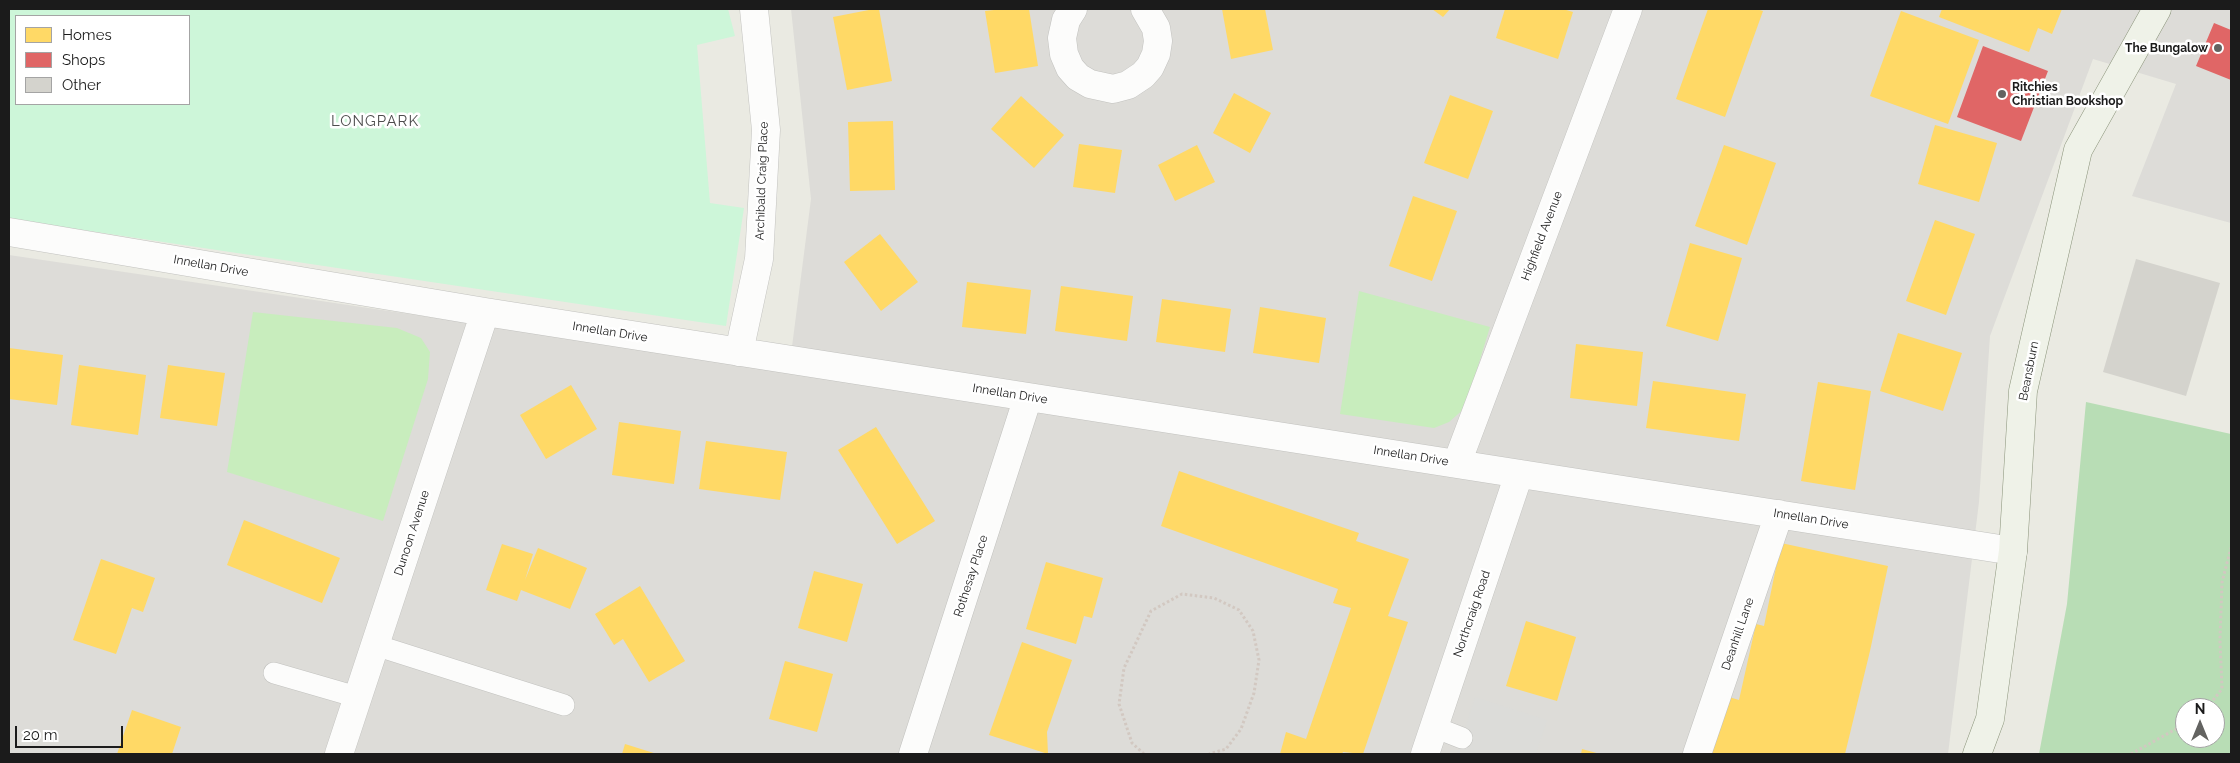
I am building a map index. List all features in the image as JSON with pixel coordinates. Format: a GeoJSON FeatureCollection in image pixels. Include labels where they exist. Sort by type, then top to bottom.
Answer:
{"type":"FeatureCollection","features":[{"type":"Feature","properties":{"kind":"main road","name":"Beansburn"},"geometry":{"type":"LineString","coordinates":[[1977,754],[1990,719],[2013,551],[2023,391],[2078,150],[2157,9]]}},
{"type":"Feature","properties":{"kind":"street","name":"Archibald Craig Place"},"geometry":{"type":"LineString","coordinates":[[739,352],[759,259],[766,130],[754,9]]}},
{"type":"Feature","properties":{"kind":"street"},"geometry":{"type":"LineString","coordinates":[[1074,9],[1066,20],[1062,38],[1064,54],[1070,68],[1078,77],[1090,84],[1112,89],[1128,85],[1143,76],[1156,54],[1158,41],[1156,28],[1146,9]]}},
{"type":"Feature","properties":{"kind":"street","name":"Highfield Avenue"},"geometry":{"type":"LineString","coordinates":[[1457,464],[1628,9]]}},
{"type":"Feature","properties":{"kind":"street","name":"Innellan Drive"},"geometry":{"type":"LineString","coordinates":[[9,232],[485,312],[2013,551]]}},
{"type":"Feature","properties":{"kind":"street","name":"Dunoon Avenue"},"geometry":{"type":"LineString","coordinates":[[338,754],[485,312]]}},
{"type":"Feature","properties":{"kind":"street","name":"Rothesay Place"},"geometry":{"type":"LineString","coordinates":[[913,754],[1028,397]]}},
{"type":"Feature","properties":{"kind":"street","name":"Northcraig Road"},"geometry":{"type":"LineString","coordinates":[[1424,754],[1518,474]]}},
{"type":"Feature","properties":{"kind":"street","name":"Deanhill Lane"},"geometry":{"type":"LineString","coordinates":[[1697,754],[1779,514]]}},
{"type":"Feature","properties":{"kind":"lane"},"geometry":{"type":"LineString","coordinates":[[375,645],[564,705]]}},
{"type":"Feature","properties":{"kind":"lane"},"geometry":{"type":"LineString","coordinates":[[274,673],[358,697]]}},
{"type":"Feature","properties":{"kind":"lane"},"geometry":{"type":"LineString","coordinates":[[1434,727],[1462,738]]}},
{"type":"Feature","properties":{"kind":"path"},"geometry":{"type":"LineString","coordinates":[[2215,698],[2222,690],[2220,640],[2222,582],[2231,548]]}},
{"type":"Feature","properties":{"kind":"path"},"geometry":{"type":"LineString","coordinates":[[1144,754],[1132,743],[1119,704],[1124,668],[1151,610],[1182,594],[1214,598],[1239,610],[1253,631],[1259,660],[1254,693],[1242,730],[1226,749],[1209,754]]}},
{"type":"Feature","properties":{"kind":"path"},"geometry":{"type":"LineString","coordinates":[[2131,754],[2175,730]]}},
{"type":"Feature","properties":{"kind":"path"},"geometry":{"type":"LineString","coordinates":[[1226,749],[1227,754]]}},
{"type":"Feature","properties":{"kind":"shaded area"},"geometry":{"type":"Polygon","coordinates":[[[791,9],[2231,9],[2231,223],[2132,196],[2176,84],[2093,59],[1990,336],[1979,502],[1948,754],[9,754],[9,255],[789,370],[811,199],[791,9]]]}},
{"type":"Feature","properties":{"kind":"shaded area"},"geometry":{"type":"Polygon","coordinates":[[[1475,697],[1547,720],[1536,754],[1457,754],[1475,697]]]}},
{"type":"Feature","properties":{"kind":"green space"},"geometry":{"type":"Polygon","coordinates":[[[9,9],[728,9],[735,36],[697,45],[710,203],[744,208],[726,326],[9,219],[9,9]]]}},
{"type":"Feature","properties":{"kind":"green space"},"geometry":{"type":"Polygon","coordinates":[[[1359,291],[1490,327],[1465,408],[1449,422],[1434,428],[1340,414],[1359,291]]]}},
{"type":"Feature","properties":{"kind":"green space"},"geometry":{"type":"Polygon","coordinates":[[[253,312],[397,328],[421,338],[430,352],[428,379],[383,521],[227,472],[253,312]]]}},
{"type":"Feature","properties":{"kind":"green space"},"geometry":{"type":"Polygon","coordinates":[[[2086,402],[2231,434],[2231,754],[2039,754],[2067,604],[2086,402]]]}},
{"type":"Feature","properties":{"kind":"building: Homes"},"geometry":{"type":"Polygon","coordinates":[[[879,9],[892,81],[847,90],[833,17],[879,9]]]}},
{"type":"Feature","properties":{"kind":"building: Homes"},"geometry":{"type":"Polygon","coordinates":[[[1029,9],[1038,66],[995,73],[985,11],[1029,9]]]}},
{"type":"Feature","properties":{"kind":"building: Homes"},"geometry":{"type":"Polygon","coordinates":[[[1222,9],[1265,9],[1273,50],[1231,59],[1222,9]]]}},
{"type":"Feature","properties":{"kind":"building: Homes"},"geometry":{"type":"Polygon","coordinates":[[[1432,9],[1450,9],[1443,17],[1432,9]]]}},
{"type":"Feature","properties":{"kind":"building: Homes"},"geometry":{"type":"Polygon","coordinates":[[[1505,9],[1563,9],[1573,12],[1558,59],[1496,38],[1505,9]]]}},
{"type":"Feature","properties":{"kind":"building: Homes"},"geometry":{"type":"Polygon","coordinates":[[[1708,9],[1756,9],[1763,11],[1725,117],[1676,99],[1708,9]]]}},
{"type":"Feature","properties":{"kind":"building: Homes"},"geometry":{"type":"Polygon","coordinates":[[[1942,9],[2062,9],[2052,34],[2038,28],[2029,52],[1939,17],[1942,9]]]}},
{"type":"Feature","properties":{"kind":"building: Homes"},"geometry":{"type":"Polygon","coordinates":[[[1901,11],[1979,40],[1948,124],[1870,96],[1901,11]]]}},
{"type":"Feature","properties":{"kind":"building: Homes"},"geometry":{"type":"Polygon","coordinates":[[[1234,93],[1271,113],[1250,153],[1213,133],[1234,93]]]}},
{"type":"Feature","properties":{"kind":"building: Homes"},"geometry":{"type":"Polygon","coordinates":[[[1450,95],[1493,111],[1468,179],[1424,163],[1450,95]]]}},
{"type":"Feature","properties":{"kind":"building: Homes"},"geometry":{"type":"Polygon","coordinates":[[[1021,96],[1064,135],[1034,168],[991,129],[1021,96]]]}},
{"type":"Feature","properties":{"kind":"building: Homes"},"geometry":{"type":"Polygon","coordinates":[[[893,121],[895,190],[850,191],[848,122],[893,121]]]}},
{"type":"Feature","properties":{"kind":"building: Homes"},"geometry":{"type":"Polygon","coordinates":[[[1935,125],[1997,143],[1979,202],[1918,184],[1935,125]]]}},
{"type":"Feature","properties":{"kind":"building: Homes"},"geometry":{"type":"Polygon","coordinates":[[[1079,144],[1122,150],[1115,193],[1073,187],[1079,144]]]}},
{"type":"Feature","properties":{"kind":"building: Homes"},"geometry":{"type":"Polygon","coordinates":[[[1197,145],[1215,182],[1175,201],[1158,165],[1197,145]]]}},
{"type":"Feature","properties":{"kind":"building: Homes"},"geometry":{"type":"Polygon","coordinates":[[[1724,145],[1776,163],[1747,245],[1695,226],[1724,145]]]}},
{"type":"Feature","properties":{"kind":"building: Homes"},"geometry":{"type":"Polygon","coordinates":[[[1413,196],[1457,211],[1432,281],[1389,266],[1413,196]]]}},
{"type":"Feature","properties":{"kind":"building: Homes"},"geometry":{"type":"Polygon","coordinates":[[[1935,220],[1975,234],[1946,315],[1906,301],[1935,220]]]}},
{"type":"Feature","properties":{"kind":"building: Homes"},"geometry":{"type":"Polygon","coordinates":[[[880,234],[918,282],[881,311],[844,262],[880,234]]]}},
{"type":"Feature","properties":{"kind":"building: Homes"},"geometry":{"type":"Polygon","coordinates":[[[1690,243],[1742,258],[1718,341],[1666,326],[1690,243]]]}},
{"type":"Feature","properties":{"kind":"building: Homes"},"geometry":{"type":"Polygon","coordinates":[[[967,282],[1031,290],[1026,334],[962,327],[967,282]]]}},
{"type":"Feature","properties":{"kind":"building: Homes"},"geometry":{"type":"Polygon","coordinates":[[[1061,286],[1133,296],[1127,341],[1055,331],[1061,286]]]}},
{"type":"Feature","properties":{"kind":"building: Homes"},"geometry":{"type":"Polygon","coordinates":[[[1162,299],[1231,309],[1225,352],[1156,342],[1162,299]]]}},
{"type":"Feature","properties":{"kind":"building: Homes"},"geometry":{"type":"Polygon","coordinates":[[[1260,307],[1326,318],[1319,363],[1253,353],[1260,307]]]}},
{"type":"Feature","properties":{"kind":"building: Homes"},"geometry":{"type":"Polygon","coordinates":[[[1898,333],[1962,353],[1943,411],[1880,391],[1898,333]]]}},
{"type":"Feature","properties":{"kind":"building: Homes"},"geometry":{"type":"Polygon","coordinates":[[[1576,344],[1643,352],[1637,406],[1570,398],[1576,344]]]}},
{"type":"Feature","properties":{"kind":"building: Homes"},"geometry":{"type":"Polygon","coordinates":[[[9,348],[63,355],[57,405],[9,399],[9,348]]]}},
{"type":"Feature","properties":{"kind":"building: Homes"},"geometry":{"type":"Polygon","coordinates":[[[79,365],[146,375],[138,435],[71,425],[79,365]]]}},
{"type":"Feature","properties":{"kind":"building: Homes"},"geometry":{"type":"Polygon","coordinates":[[[168,365],[225,373],[217,426],[160,418],[168,365]]]}},
{"type":"Feature","properties":{"kind":"building: Homes"},"geometry":{"type":"Polygon","coordinates":[[[1653,381],[1746,394],[1739,441],[1646,428],[1653,381]]]}},
{"type":"Feature","properties":{"kind":"building: Homes"},"geometry":{"type":"Polygon","coordinates":[[[1818,382],[1871,391],[1855,490],[1801,481],[1818,382]]]}},
{"type":"Feature","properties":{"kind":"building: Homes"},"geometry":{"type":"Polygon","coordinates":[[[571,385],[597,429],[546,459],[520,415],[571,385]]]}},
{"type":"Feature","properties":{"kind":"building: Homes"},"geometry":{"type":"Polygon","coordinates":[[[619,422],[681,431],[674,484],[612,475],[619,422]]]}},
{"type":"Feature","properties":{"kind":"building: Homes"},"geometry":{"type":"Polygon","coordinates":[[[876,427],[935,521],[897,544],[838,450],[876,427]]]}},
{"type":"Feature","properties":{"kind":"building: Homes"},"geometry":{"type":"Polygon","coordinates":[[[706,441],[787,452],[780,500],[699,489],[706,441]]]}},
{"type":"Feature","properties":{"kind":"building: Homes"},"geometry":{"type":"Polygon","coordinates":[[[1179,471],[1359,533],[1356,541],[1409,559],[1388,616],[1408,622],[1363,754],[1343,752],[1342,754],[1280,754],[1286,732],[1306,739],[1351,608],[1333,603],[1338,589],[1161,526],[1179,471]]]}},
{"type":"Feature","properties":{"kind":"building: Homes"},"geometry":{"type":"Polygon","coordinates":[[[244,520],[340,558],[322,603],[227,565],[244,520]]]}},
{"type":"Feature","properties":{"kind":"building: Homes"},"geometry":{"type":"Polygon","coordinates":[[[1781,543],[1888,566],[1845,754],[1712,754],[1729,697],[1739,700],[1756,624],[1764,626],[1781,543]]]}},
{"type":"Feature","properties":{"kind":"building: Homes"},"geometry":{"type":"Polygon","coordinates":[[[502,544],[533,554],[525,580],[538,548],[587,568],[570,609],[521,590],[517,601],[486,590],[502,544]]]}},
{"type":"Feature","properties":{"kind":"building: Homes"},"geometry":{"type":"Polygon","coordinates":[[[101,559],[155,578],[143,612],[132,608],[116,654],[73,640],[101,559]]]}},
{"type":"Feature","properties":{"kind":"building: Homes"},"geometry":{"type":"Polygon","coordinates":[[[1046,562],[1103,578],[1092,618],[1084,616],[1076,644],[1026,629],[1046,562]]]}},
{"type":"Feature","properties":{"kind":"building: Homes"},"geometry":{"type":"Polygon","coordinates":[[[814,571],[863,584],[847,642],[798,628],[814,571]]]}},
{"type":"Feature","properties":{"kind":"building: Homes"},"geometry":{"type":"Polygon","coordinates":[[[640,586],[685,661],[649,682],[623,639],[614,645],[595,614],[640,586]]]}},
{"type":"Feature","properties":{"kind":"building: Homes"},"geometry":{"type":"Polygon","coordinates":[[[1526,621],[1576,637],[1557,701],[1506,686],[1526,621]]]}},
{"type":"Feature","properties":{"kind":"building: Homes"},"geometry":{"type":"Polygon","coordinates":[[[1022,642],[1072,660],[1047,732],[1048,754],[989,735],[1022,642]]]}},
{"type":"Feature","properties":{"kind":"building: Homes"},"geometry":{"type":"Polygon","coordinates":[[[785,661],[833,674],[817,732],[769,719],[785,661]]]}},
{"type":"Feature","properties":{"kind":"building: Homes"},"geometry":{"type":"Polygon","coordinates":[[[132,710],[181,727],[172,754],[117,754],[132,710]]]}},
{"type":"Feature","properties":{"kind":"building: Homes"},"geometry":{"type":"Polygon","coordinates":[[[625,744],[657,754],[622,754],[625,744]]]}},
{"type":"Feature","properties":{"kind":"building: Homes"},"geometry":{"type":"Polygon","coordinates":[[[1582,749],[1600,754],[1581,754],[1582,749]]]}},
{"type":"Feature","properties":{"kind":"building: Shops","name":"The Bungalow"},"geometry":{"type":"Polygon","coordinates":[[[2214,23],[2231,30],[2231,80],[2196,66],[2214,23]]]}},
{"type":"Feature","properties":{"kind":"building: Shops","name":"Ritchies Christian Bookshop"},"geometry":{"type":"Polygon","coordinates":[[[1983,46],[2048,71],[2021,141],[1957,117],[1983,46]]]}},
{"type":"Feature","properties":{"kind":"building: Other"},"geometry":{"type":"Polygon","coordinates":[[[2136,259],[2220,283],[2186,396],[2103,372],[2136,259]]]}},
{"type":"Feature","properties":{"kind":"place","name":"The Bungalow"},"geometry":{"type":"Point","coordinates":[2218,48]}},
{"type":"Feature","properties":{"kind":"place","name":"Ritchies Christian Bookshop"},"geometry":{"type":"Point","coordinates":[2002,94]}},
{"type":"Feature","properties":{"kind":"district","name":"LONGPARK"},"geometry":{"type":"Point","coordinates":[375,121]}}]}
